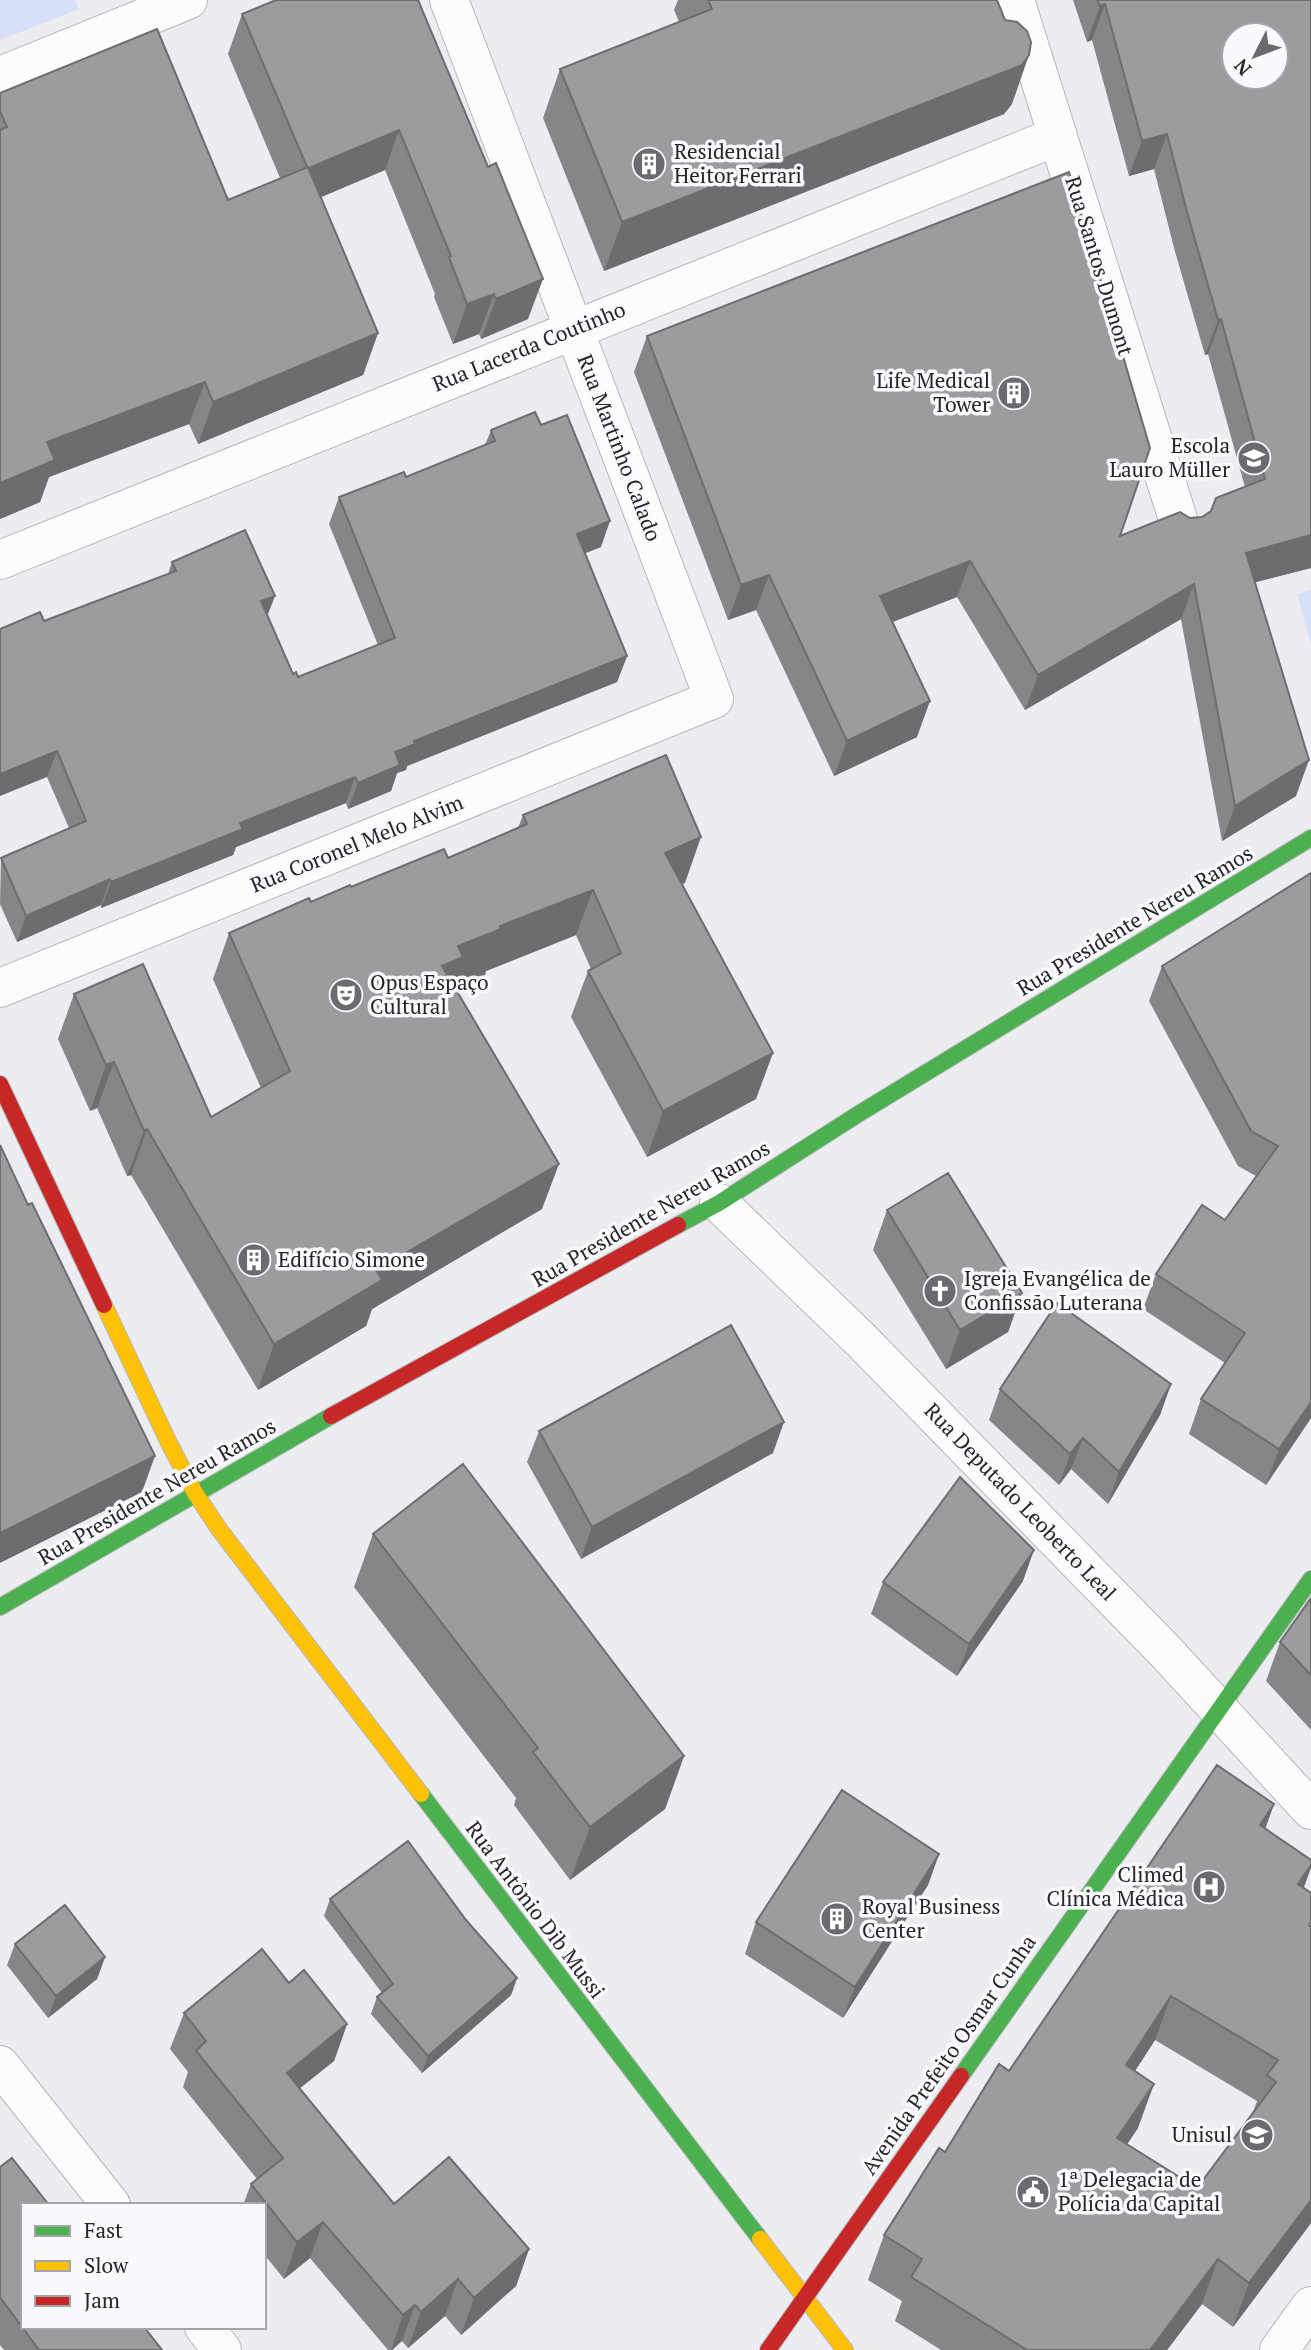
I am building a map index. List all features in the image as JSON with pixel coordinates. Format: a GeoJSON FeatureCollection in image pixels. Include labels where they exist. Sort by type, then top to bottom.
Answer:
{"type":"FeatureCollection","features":[{"type":"Feature","properties":{"kind":"street"},"geometry":{"type":"LineString","coordinates":[[0,76],[188,0]]}},
{"type":"Feature","properties":{"kind":"street","name":"Rua Martinho Calado"},"geometry":{"type":"LineString","coordinates":[[449,0],[714,699]]}},
{"type":"Feature","properties":{"kind":"street","name":"Rua Santos Dumont"},"geometry":{"type":"LineString","coordinates":[[1015,0],[1182,533]]}},
{"type":"Feature","properties":{"kind":"street","name":"Rua Lacerda Coutinho"},"geometry":{"type":"LineString","coordinates":[[0,560],[1058,136]]}},
{"type":"Feature","properties":{"kind":"street","name":"Rua Coronel Melo Alvim"},"geometry":{"type":"LineString","coordinates":[[0,988],[714,699]]}},
{"type":"Feature","properties":{"kind":"street","name":"Rua Presidente Nereu Ramos"},"geometry":{"type":"LineString","coordinates":[[0,1607],[391,1382],[719,1203],[1311,838]]}},
{"type":"Feature","properties":{"kind":"street","name":"Rua Antônio Dib Mussi"},"geometry":{"type":"LineString","coordinates":[[0,1084],[140,1384],[195,1493],[219,1529],[845,2350]]}},
{"type":"Feature","properties":{"kind":"street","name":"Rua Deputado Leoberto Leal"},"geometry":{"type":"LineString","coordinates":[[719,1203],[871,1350],[1165,1651],[1311,1810]]}},
{"type":"Feature","properties":{"kind":"street","name":"Avenida Prefeito Osmar Cunha"},"geometry":{"type":"LineString","coordinates":[[768,2350],[1311,1579]]}},
{"type":"Feature","properties":{"kind":"street"},"geometry":{"type":"LineString","coordinates":[[0,2065],[109,2203]]}},
{"type":"Feature","properties":{"kind":"street"},"geometry":{"type":"LineString","coordinates":[[1279,2350],[1311,2306]]}},
{"type":"Feature","properties":{"kind":"street"},"geometry":{"type":"LineString","coordinates":[[206,2329],[222,2350]]}},
{"type":"Feature","properties":{"kind":"shaded area"},"geometry":{"type":"Polygon","coordinates":[[[0,0],[75,0],[79,9],[0,40],[0,0]]]}},
{"type":"Feature","properties":{"kind":"shaded area"},"geometry":{"type":"Polygon","coordinates":[[[1311,590],[1311,645],[1297,594],[1311,590]]]}},
{"type":"Feature","properties":{"kind":"building"},"geometry":{"type":"Polygon","coordinates":[[[276,0],[418,0],[488,167],[496,163],[543,279],[496,299],[494,294],[467,304],[449,257],[451,256],[399,130],[307,167],[242,14],[276,0]]]}},
{"type":"Feature","properties":{"kind":"building"},"geometry":{"type":"Polygon","coordinates":[[[708,0],[997,0],[1005,20],[1017,22],[1027,31],[1031,42],[1029,55],[1022,65],[622,222],[560,69],[712,9],[708,0]]]}},
{"type":"Feature","properties":{"kind":"building"},"geometry":{"type":"Polygon","coordinates":[[[1097,0],[1311,0],[1311,535],[1246,553],[1309,760],[1235,806],[1194,584],[1038,675],[970,561],[880,596],[930,701],[847,741],[769,575],[741,585],[647,336],[1069,172],[1150,448],[1120,536],[1180,512],[1190,518],[1202,517],[1211,511],[1216,498],[1265,479],[1167,134],[1142,141],[1105,4],[1100,6],[1097,0]]]}},
{"type":"Feature","properties":{"kind":"building"},"geometry":{"type":"Polygon","coordinates":[[[157,29],[228,200],[308,167],[378,333],[213,402],[205,382],[47,442],[55,460],[0,483],[0,130],[7,127],[0,111],[0,93],[157,29]]]}},
{"type":"Feature","properties":{"kind":"building"},"geometry":{"type":"Polygon","coordinates":[[[535,412],[541,425],[567,415],[610,521],[577,534],[627,656],[414,741],[415,744],[395,752],[400,765],[358,783],[355,777],[240,823],[243,829],[111,882],[110,879],[26,916],[1,858],[86,821],[57,751],[0,774],[0,629],[40,612],[44,621],[176,571],[172,562],[245,530],[275,596],[261,601],[293,674],[296,672],[298,677],[395,638],[339,497],[404,472],[406,477],[495,441],[491,430],[535,412]]]}},
{"type":"Feature","properties":{"kind":"building"},"geometry":{"type":"Polygon","coordinates":[[[666,755],[701,837],[665,853],[773,1053],[663,1111],[588,971],[621,953],[593,890],[500,926],[501,929],[458,946],[463,957],[442,966],[559,1164],[376,1270],[382,1280],[274,1344],[147,1129],[144,1131],[114,1062],[106,1065],[74,994],[143,964],[211,1117],[290,1071],[229,933],[309,898],[311,902],[444,849],[448,858],[527,824],[523,815],[666,755]]]}},
{"type":"Feature","properties":{"kind":"building"},"geometry":{"type":"Polygon","coordinates":[[[1311,873],[1311,1402],[1279,1449],[1201,1399],[1245,1333],[1156,1274],[1202,1205],[1225,1220],[1278,1146],[1251,1131],[1162,966],[1311,873]]]}},
{"type":"Feature","properties":{"kind":"building"},"geometry":{"type":"Polygon","coordinates":[[[0,1145],[28,1205],[32,1203],[155,1456],[0,1533],[0,1145]]]}},
{"type":"Feature","properties":{"kind":"building"},"geometry":{"type":"Polygon","coordinates":[[[948,1173],[1022,1293],[960,1330],[887,1210],[948,1173]]]}},
{"type":"Feature","properties":{"kind":"building"},"geometry":{"type":"Polygon","coordinates":[[[1057,1303],[1171,1384],[1119,1472],[1083,1438],[1070,1454],[1000,1389],[1057,1303]]]}},
{"type":"Feature","properties":{"kind":"building"},"geometry":{"type":"Polygon","coordinates":[[[731,1325],[784,1422],[592,1527],[539,1431],[731,1325]]]}},
{"type":"Feature","properties":{"kind":"building"},"geometry":{"type":"Polygon","coordinates":[[[463,1464],[684,1756],[590,1827],[533,1752],[538,1748],[373,1534],[463,1464]]]}},
{"type":"Feature","properties":{"kind":"building"},"geometry":{"type":"Polygon","coordinates":[[[960,1477],[1034,1550],[969,1644],[883,1582],[960,1477]]]}},
{"type":"Feature","properties":{"kind":"building"},"geometry":{"type":"Polygon","coordinates":[[[1311,1598],[1311,1675],[1280,1642],[1311,1598]]]}},
{"type":"Feature","properties":{"kind":"building"},"geometry":{"type":"Polygon","coordinates":[[[1217,1765],[1274,1804],[1260,1825],[1311,1860],[1311,1865],[1298,1884],[1311,1893],[1311,2200],[1249,2283],[1218,2259],[1150,2350],[1027,2350],[911,2277],[922,2259],[884,2235],[939,2148],[945,2152],[999,2064],[1009,2071],[1217,1765]],[[1171,1996],[1126,2065],[1154,2084],[1117,2138],[1197,2188],[1276,2082],[1267,2075],[1278,2060],[1171,1996]]]}},
{"type":"Feature","properties":{"kind":"building","name":"Royal Business Center"},"geometry":{"type":"Polygon","coordinates":[[[842,1790],[939,1854],[855,1987],[756,1922],[842,1790]]]}},
{"type":"Feature","properties":{"kind":"building"},"geometry":{"type":"Polygon","coordinates":[[[408,1841],[466,1920],[517,1978],[428,2056],[377,1997],[393,1984],[330,1899],[408,1841]]]}},
{"type":"Feature","properties":{"kind":"building"},"geometry":{"type":"Polygon","coordinates":[[[65,1905],[105,1957],[56,1996],[15,1944],[65,1905]]]}},
{"type":"Feature","properties":{"kind":"building"},"geometry":{"type":"Polygon","coordinates":[[[262,1949],[289,1983],[304,1970],[347,2024],[287,2073],[394,2204],[449,2157],[529,2249],[474,2298],[458,2279],[421,2312],[415,2305],[403,2315],[323,2222],[297,2242],[251,2184],[283,2158],[196,2051],[206,2041],[184,2013],[262,1949]]]}},
{"type":"Feature","properties":{"kind":"building"},"geometry":{"type":"Polygon","coordinates":[[[12,2158],[47,2203],[21,2203],[21,2326],[0,2297],[0,2167],[12,2158]]]}},
{"type":"Feature","properties":{"kind":"building"},"geometry":{"type":"Polygon","coordinates":[[[24,2329],[146,2329],[162,2350],[39,2350],[24,2329]]]}},
{"type":"Feature","properties":{"kind":"traffic: fast"},"geometry":{"type":"LineString","coordinates":[[678,1225],[719,1203],[860,1113],[1311,838]]}},
{"type":"Feature","properties":{"kind":"traffic: fast"},"geometry":{"type":"LineString","coordinates":[[0,1607],[331,1416]]}},
{"type":"Feature","properties":{"kind":"traffic: fast"},"geometry":{"type":"LineString","coordinates":[[961,2076],[1311,1579]]}},
{"type":"Feature","properties":{"kind":"traffic: fast"},"geometry":{"type":"LineString","coordinates":[[421,1794],[760,2239]]}},
{"type":"Feature","properties":{"kind":"traffic: slow"},"geometry":{"type":"LineString","coordinates":[[104,1305],[195,1493],[219,1529],[421,1794]]}},
{"type":"Feature","properties":{"kind":"traffic: slow"},"geometry":{"type":"LineString","coordinates":[[760,2239],[845,2350]]}},
{"type":"Feature","properties":{"kind":"traffic: jam"},"geometry":{"type":"LineString","coordinates":[[0,1084],[104,1305]]}},
{"type":"Feature","properties":{"kind":"traffic: jam"},"geometry":{"type":"LineString","coordinates":[[331,1416],[678,1225]]}},
{"type":"Feature","properties":{"kind":"traffic: jam"},"geometry":{"type":"LineString","coordinates":[[768,2350],[961,2076]]}},
{"type":"Feature","properties":{"kind":"place","name":"Residencial Heitor Ferrari"},"geometry":{"type":"Point","coordinates":[649,164]}},
{"type":"Feature","properties":{"kind":"place","name":"Life Medical Tower"},"geometry":{"type":"Point","coordinates":[1014,393]}},
{"type":"Feature","properties":{"kind":"place","name":"Escola Lauro Müller"},"geometry":{"type":"Point","coordinates":[1254,458]}},
{"type":"Feature","properties":{"kind":"place","name":"Opus Espaço Cultural"},"geometry":{"type":"Point","coordinates":[346,995]}},
{"type":"Feature","properties":{"kind":"place","name":"Edifício Simone"},"geometry":{"type":"Point","coordinates":[254,1260]}},
{"type":"Feature","properties":{"kind":"place","name":"Igreja Evangélica de Confissão Luterana"},"geometry":{"type":"Point","coordinates":[940,1291]}},
{"type":"Feature","properties":{"kind":"place","name":"Climed Clínica Médica"},"geometry":{"type":"Point","coordinates":[1209,1887]}},
{"type":"Feature","properties":{"kind":"place","name":"Royal Business Center"},"geometry":{"type":"Point","coordinates":[837,1919]}},
{"type":"Feature","properties":{"kind":"place","name":"Unisul"},"geometry":{"type":"Point","coordinates":[1257,2135]}},
{"type":"Feature","properties":{"kind":"place","name":"1ª Delegacia de Polícia da Capital"},"geometry":{"type":"Point","coordinates":[1033,2192]}}]}
